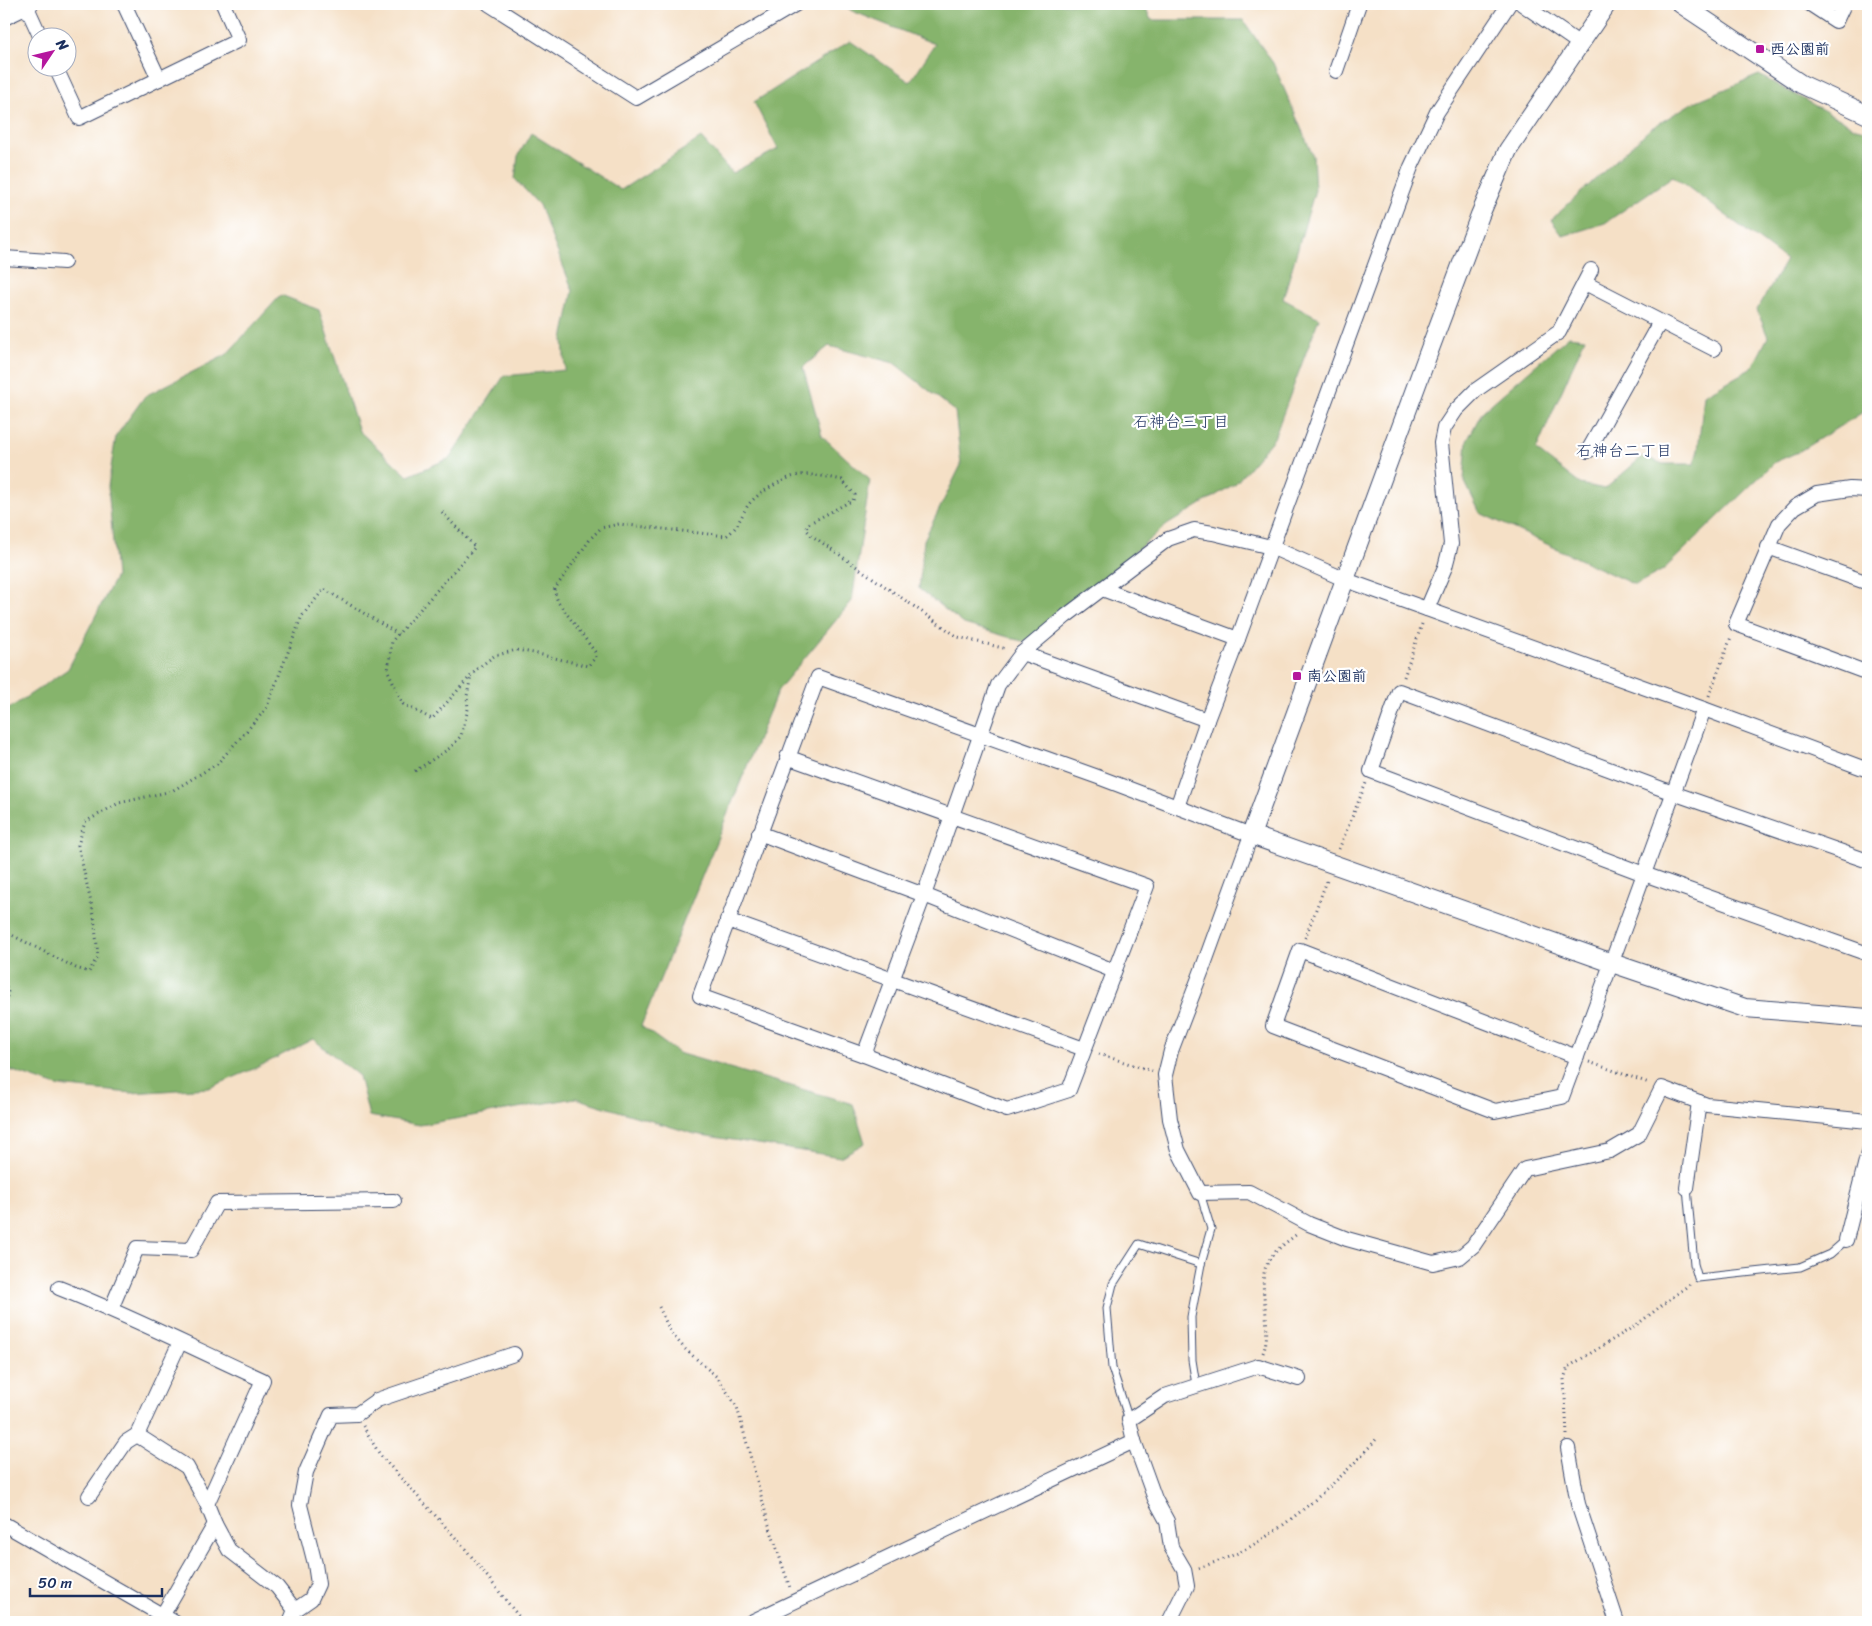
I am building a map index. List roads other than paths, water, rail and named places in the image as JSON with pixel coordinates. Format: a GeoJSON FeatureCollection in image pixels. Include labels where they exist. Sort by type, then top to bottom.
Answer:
{"type":"FeatureCollection","features":[{"type":"Feature","properties":{"kind":"street"},"geometry":{"type":"LineString","coordinates":[[4,16],[27,4],[37,28]]}},
{"type":"Feature","properties":{"kind":"street"},"geometry":{"type":"LineString","coordinates":[[124,4],[159,79]]}},
{"type":"Feature","properties":{"kind":"street"},"geometry":{"type":"LineString","coordinates":[[61,78],[79,118],[239,40],[223,4]]}},
{"type":"Feature","properties":{"kind":"street"},"geometry":{"type":"LineString","coordinates":[[489,4],[636,98],[796,4]]}},
{"type":"Feature","properties":{"kind":"street"},"geometry":{"type":"LineString","coordinates":[[1336,71],[1359,4]]}},
{"type":"Feature","properties":{"kind":"street"},"geometry":{"type":"LineString","coordinates":[[1178,807],[1207,720],[1411,167],[1437,112],[1509,4]]}},
{"type":"Feature","properties":{"kind":"street"},"geometry":{"type":"LineString","coordinates":[[1522,4],[1580,44]]}},
{"type":"Feature","properties":{"kind":"street"},"geometry":{"type":"LineString","coordinates":[[1607,4],[1508,150],[1473,234],[1171,1051],[1165,1075],[1170,1119],[1178,1150],[1200,1193],[1249,1192],[1309,1224],[1347,1239],[1433,1263],[1460,1257],[1473,1246],[1525,1169],[1610,1150],[1639,1134],[1662,1088],[1707,1105],[1868,1121]]}},
{"type":"Feature","properties":{"kind":"street"},"geometry":{"type":"LineString","coordinates":[[1682,4],[1801,84],[1868,115]]}},
{"type":"Feature","properties":{"kind":"street"},"geometry":{"type":"LineString","coordinates":[[1810,4],[1836,21],[1844,4]]}},
{"type":"Feature","properties":{"kind":"street"},"geometry":{"type":"LineString","coordinates":[[4,258],[64,262]]}},
{"type":"Feature","properties":{"kind":"street"},"geometry":{"type":"LineString","coordinates":[[1427,609],[1445,567],[1451,544],[1441,443],[1444,428],[1456,410],[1476,390],[1560,332],[1591,270]]}},
{"type":"Feature","properties":{"kind":"street"},"geometry":{"type":"LineString","coordinates":[[1585,283],[1714,349]]}},
{"type":"Feature","properties":{"kind":"street"},"geometry":{"type":"LineString","coordinates":[[1588,451],[1660,322]]}},
{"type":"Feature","properties":{"kind":"street"},"geometry":{"type":"LineString","coordinates":[[1868,490],[1817,494],[1795,507],[1778,524],[1736,624],[1868,673]]}},
{"type":"Feature","properties":{"kind":"street"},"geometry":{"type":"LineString","coordinates":[[864,1055],[924,896],[950,815],[998,685],[1022,653],[1102,589],[1168,539],[1194,530],[1213,532],[1271,547],[1346,580],[1704,708],[1868,770]]}},
{"type":"Feature","properties":{"kind":"street"},"geometry":{"type":"LineString","coordinates":[[1768,547],[1868,583]]}},
{"type":"Feature","properties":{"kind":"street"},"geometry":{"type":"LineString","coordinates":[[1102,589],[1238,639]]}},
{"type":"Feature","properties":{"kind":"street"},"geometry":{"type":"LineString","coordinates":[[1022,653],[1207,720]]}},
{"type":"Feature","properties":{"kind":"street"},"geometry":{"type":"LineString","coordinates":[[787,757],[1147,886],[1068,1090],[1007,1110],[864,1055],[700,996],[787,757],[818,677],[1612,963],[1745,1008],[1868,1018]]}},
{"type":"Feature","properties":{"kind":"street"},"geometry":{"type":"LineString","coordinates":[[1868,861],[1674,793],[1400,691],[1370,771],[1644,874],[1868,954]]}},
{"type":"Feature","properties":{"kind":"street"},"geometry":{"type":"LineString","coordinates":[[1577,1057],[1300,950],[1273,1026],[1495,1111],[1562,1097],[1577,1057],[1612,963],[1704,708]]}},
{"type":"Feature","properties":{"kind":"street"},"geometry":{"type":"LineString","coordinates":[[759,833],[1114,971]]}},
{"type":"Feature","properties":{"kind":"street"},"geometry":{"type":"LineString","coordinates":[[727,920],[1084,1049]]}},
{"type":"Feature","properties":{"kind":"street"},"geometry":{"type":"LineString","coordinates":[[1687,1188],[1699,1102]]}},
{"type":"Feature","properties":{"kind":"street"},"geometry":{"type":"LineString","coordinates":[[1846,1240],[1868,1153]]}},
{"type":"Feature","properties":{"kind":"street"},"geometry":{"type":"LineString","coordinates":[[112,1308],[137,1248],[191,1250],[217,1204],[394,1201]]}},
{"type":"Feature","properties":{"kind":"street"},"geometry":{"type":"LineString","coordinates":[[59,1288],[112,1308],[263,1380],[207,1504]]}},
{"type":"Feature","properties":{"kind":"street"},"geometry":{"type":"LineString","coordinates":[[89,1496],[126,1442],[137,1435],[180,1342]]}},
{"type":"Feature","properties":{"kind":"street"},"geometry":{"type":"LineString","coordinates":[[137,1435],[187,1467],[229,1550],[277,1587],[292,1616],[311,1599],[318,1584],[315,1564],[300,1505],[306,1472],[331,1415],[357,1414],[377,1400],[514,1354]]}},
{"type":"Feature","properties":{"kind":"street"},"geometry":{"type":"LineString","coordinates":[[1169,1622],[1188,1586],[1184,1569],[1171,1547],[1168,1521],[1156,1499],[1128,1420],[1165,1396],[1258,1366],[1299,1379]]}},
{"type":"Feature","properties":{"kind":"street"},"geometry":{"type":"LineString","coordinates":[[751,1622],[1134,1441]]}},
{"type":"Feature","properties":{"kind":"street"},"geometry":{"type":"LineString","coordinates":[[1568,1448],[1578,1504],[1617,1622]]}},
{"type":"Feature","properties":{"kind":"street"},"geometry":{"type":"LineString","coordinates":[[4,1524],[168,1619],[215,1524]]}},
{"type":"Feature","properties":{"kind":"lane"},"geometry":{"type":"LineString","coordinates":[[1687,1188],[1694,1264],[1698,1278],[1800,1267],[1830,1254],[1846,1240]]}},
{"type":"Feature","properties":{"kind":"lane"},"geometry":{"type":"LineString","coordinates":[[1196,1385],[1192,1360],[1190,1317],[1201,1264],[1211,1229],[1200,1193]]}},
{"type":"Feature","properties":{"kind":"lane"},"geometry":{"type":"LineString","coordinates":[[1128,1420],[1112,1368],[1107,1308],[1113,1284],[1139,1244],[1201,1264]]}},
{"type":"Feature","properties":{"kind":"place","name":"西公園前"},"geometry":{"type":"Point","coordinates":[1760,49]}},
{"type":"Feature","properties":{"kind":"place","name":"南公園前"},"geometry":{"type":"Point","coordinates":[1297,676]}},
{"type":"Feature","properties":{"kind":"district","name":"石神台三丁目"},"geometry":{"type":"Point","coordinates":[1181,421]}},
{"type":"Feature","properties":{"kind":"district","name":"石神台二丁目"},"geometry":{"type":"Point","coordinates":[1624,450]}}]}
